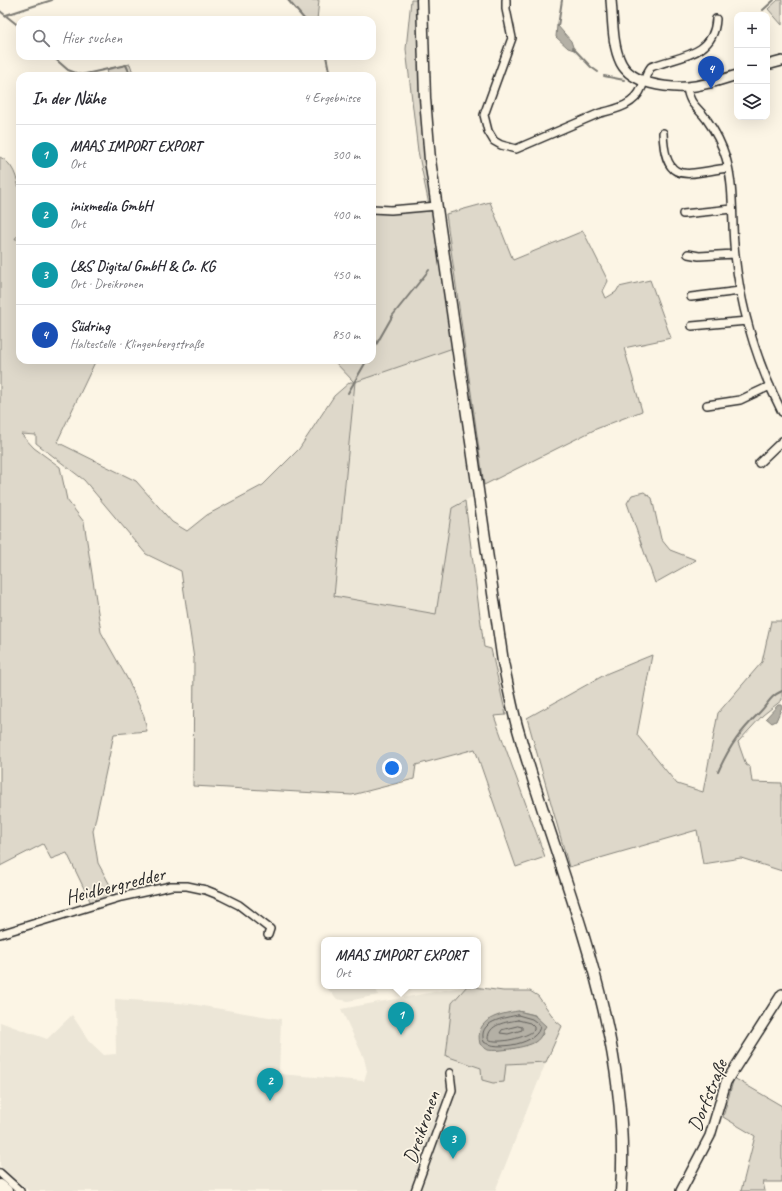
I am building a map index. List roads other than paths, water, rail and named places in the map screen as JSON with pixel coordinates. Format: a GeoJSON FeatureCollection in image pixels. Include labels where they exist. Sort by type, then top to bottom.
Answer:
{"type":"FeatureCollection","features":[{"type":"Feature","properties":{"kind":"highway"},"geometry":{"type":"LineString","coordinates":[[0,1186],[6,1191]]}},
{"type":"Feature","properties":{"kind":"main road"},"geometry":{"type":"LineString","coordinates":[[422,0],[425,98],[430,160],[503,662],[519,732],[595,971],[606,1016],[619,1106],[621,1191]]}},
{"type":"Feature","properties":{"kind":"street"},"geometry":{"type":"LineString","coordinates":[[506,0],[506,9],[512,38],[500,75],[485,111],[484,121],[494,140],[501,145],[516,149],[591,116],[631,102],[639,93],[647,72],[652,67],[689,56],[698,51],[712,36],[716,19]]}},
{"type":"Feature","properties":{"kind":"street"},"geometry":{"type":"LineString","coordinates":[[611,0],[616,47],[621,62],[633,76],[657,85],[687,87],[708,84],[734,75]]}},
{"type":"Feature","properties":{"kind":"street"},"geometry":{"type":"LineString","coordinates":[[770,64],[782,61]]}},
{"type":"Feature","properties":{"kind":"street"},"geometry":{"type":"LineString","coordinates":[[687,87],[690,102],[707,119],[720,143],[728,168],[735,254],[740,291],[755,350],[782,411]]}},
{"type":"Feature","properties":{"kind":"street"},"geometry":{"type":"LineString","coordinates":[[663,133],[664,151],[671,168],[675,172],[685,174],[728,168]]}},
{"type":"Feature","properties":{"kind":"street"},"geometry":{"type":"LineString","coordinates":[[376,209],[391,210],[437,206]]}},
{"type":"Feature","properties":{"kind":"street"},"geometry":{"type":"LineString","coordinates":[[683,214],[732,209]]}},
{"type":"Feature","properties":{"kind":"street"},"geometry":{"type":"LineString","coordinates":[[688,254],[699,256],[735,254]]}},
{"type":"Feature","properties":{"kind":"street"},"geometry":{"type":"LineString","coordinates":[[691,297],[740,291]]}},
{"type":"Feature","properties":{"kind":"street"},"geometry":{"type":"LineString","coordinates":[[692,326],[747,321]]}},
{"type":"Feature","properties":{"kind":"street"},"geometry":{"type":"LineString","coordinates":[[707,405],[740,400],[770,386]]}},
{"type":"Feature","properties":{"kind":"street"},"geometry":{"type":"LineString","coordinates":[[759,463],[782,441]]}},
{"type":"Feature","properties":{"kind":"street","name":"Heidbergredder"},"geometry":{"type":"LineString","coordinates":[[0,934],[121,897],[170,886],[187,886],[206,890],[239,906],[270,929],[268,935]]}},
{"type":"Feature","properties":{"kind":"street","name":"Dorfstraße"},"geometry":{"type":"LineString","coordinates":[[681,1191],[710,1136],[726,1082],[782,994]]}},
{"type":"Feature","properties":{"kind":"street","name":"Dreikronen"},"geometry":{"type":"LineString","coordinates":[[415,1191],[452,1090],[450,1072]]}},
{"type":"Feature","properties":{"kind":"street"},"geometry":{"type":"LineString","coordinates":[[0,1173],[20,1191]]}},
{"type":"Feature","properties":{"kind":"water"},"geometry":{"type":"Polygon","coordinates":[[[557,25],[571,41],[574,50],[568,48],[556,37],[557,25]]]}},
{"type":"Feature","properties":{"kind":"water"},"geometry":{"type":"Polygon","coordinates":[[[778,705],[781,705],[782,707],[776,721],[772,723],[766,718],[778,705]]]}},
{"type":"Feature","properties":{"kind":"water"},"geometry":{"type":"Polygon","coordinates":[[[518,1011],[534,1015],[546,1026],[541,1036],[537,1040],[526,1046],[498,1050],[488,1050],[480,1044],[479,1036],[484,1023],[496,1016],[518,1011]]]}},
{"type":"Feature","properties":{"kind":"waterway"},"geometry":{"type":"LineString","coordinates":[[6,15],[52,0]]}},
{"type":"Feature","properties":{"kind":"waterway"},"geometry":{"type":"LineString","coordinates":[[288,0],[302,16]]}},
{"type":"Feature","properties":{"kind":"waterway"},"geometry":{"type":"LineString","coordinates":[[558,26],[562,0]]}},
{"type":"Feature","properties":{"kind":"waterway"},"geometry":{"type":"LineString","coordinates":[[763,10],[774,0]]}},
{"type":"Feature","properties":{"kind":"waterway"},"geometry":{"type":"LineString","coordinates":[[0,11],[16,24]]}},
{"type":"Feature","properties":{"kind":"waterway"},"geometry":{"type":"LineString","coordinates":[[573,48],[591,67],[598,72]]}},
{"type":"Feature","properties":{"kind":"waterway"},"geometry":{"type":"LineString","coordinates":[[57,60],[68,70],[73,72]]}},
{"type":"Feature","properties":{"kind":"waterway"},"geometry":{"type":"LineString","coordinates":[[327,60],[329,72]]}},
{"type":"Feature","properties":{"kind":"waterway"},"geometry":{"type":"LineString","coordinates":[[94,72],[126,65],[129,72]]}},
{"type":"Feature","properties":{"kind":"waterway"},"geometry":{"type":"LineString","coordinates":[[604,76],[624,80]]}},
{"type":"Feature","properties":{"kind":"waterway"},"geometry":{"type":"LineString","coordinates":[[376,345],[393,315],[429,270]]}},
{"type":"Feature","properties":{"kind":"waterway"},"geometry":{"type":"LineString","coordinates":[[348,393],[365,364]]}},
{"type":"Feature","properties":{"kind":"waterway"},"geometry":{"type":"LineString","coordinates":[[718,772],[731,746],[741,733],[772,698],[782,691]]}},
{"type":"Feature","properties":{"kind":"place","name":"Südring"},"geometry":{"type":"Point","coordinates":[711,89]}},
{"type":"Feature","properties":{"kind":"place","name":"MAAS IMPORT EXPORT"},"geometry":{"type":"Point","coordinates":[401,1035]}},
{"type":"Feature","properties":{"kind":"place","name":"inixmedia GmbH"},"geometry":{"type":"Point","coordinates":[270,1101]}},
{"type":"Feature","properties":{"kind":"place","name":"L&S Digital GmbH & Co. KG"},"geometry":{"type":"Point","coordinates":[453,1159]}}]}
